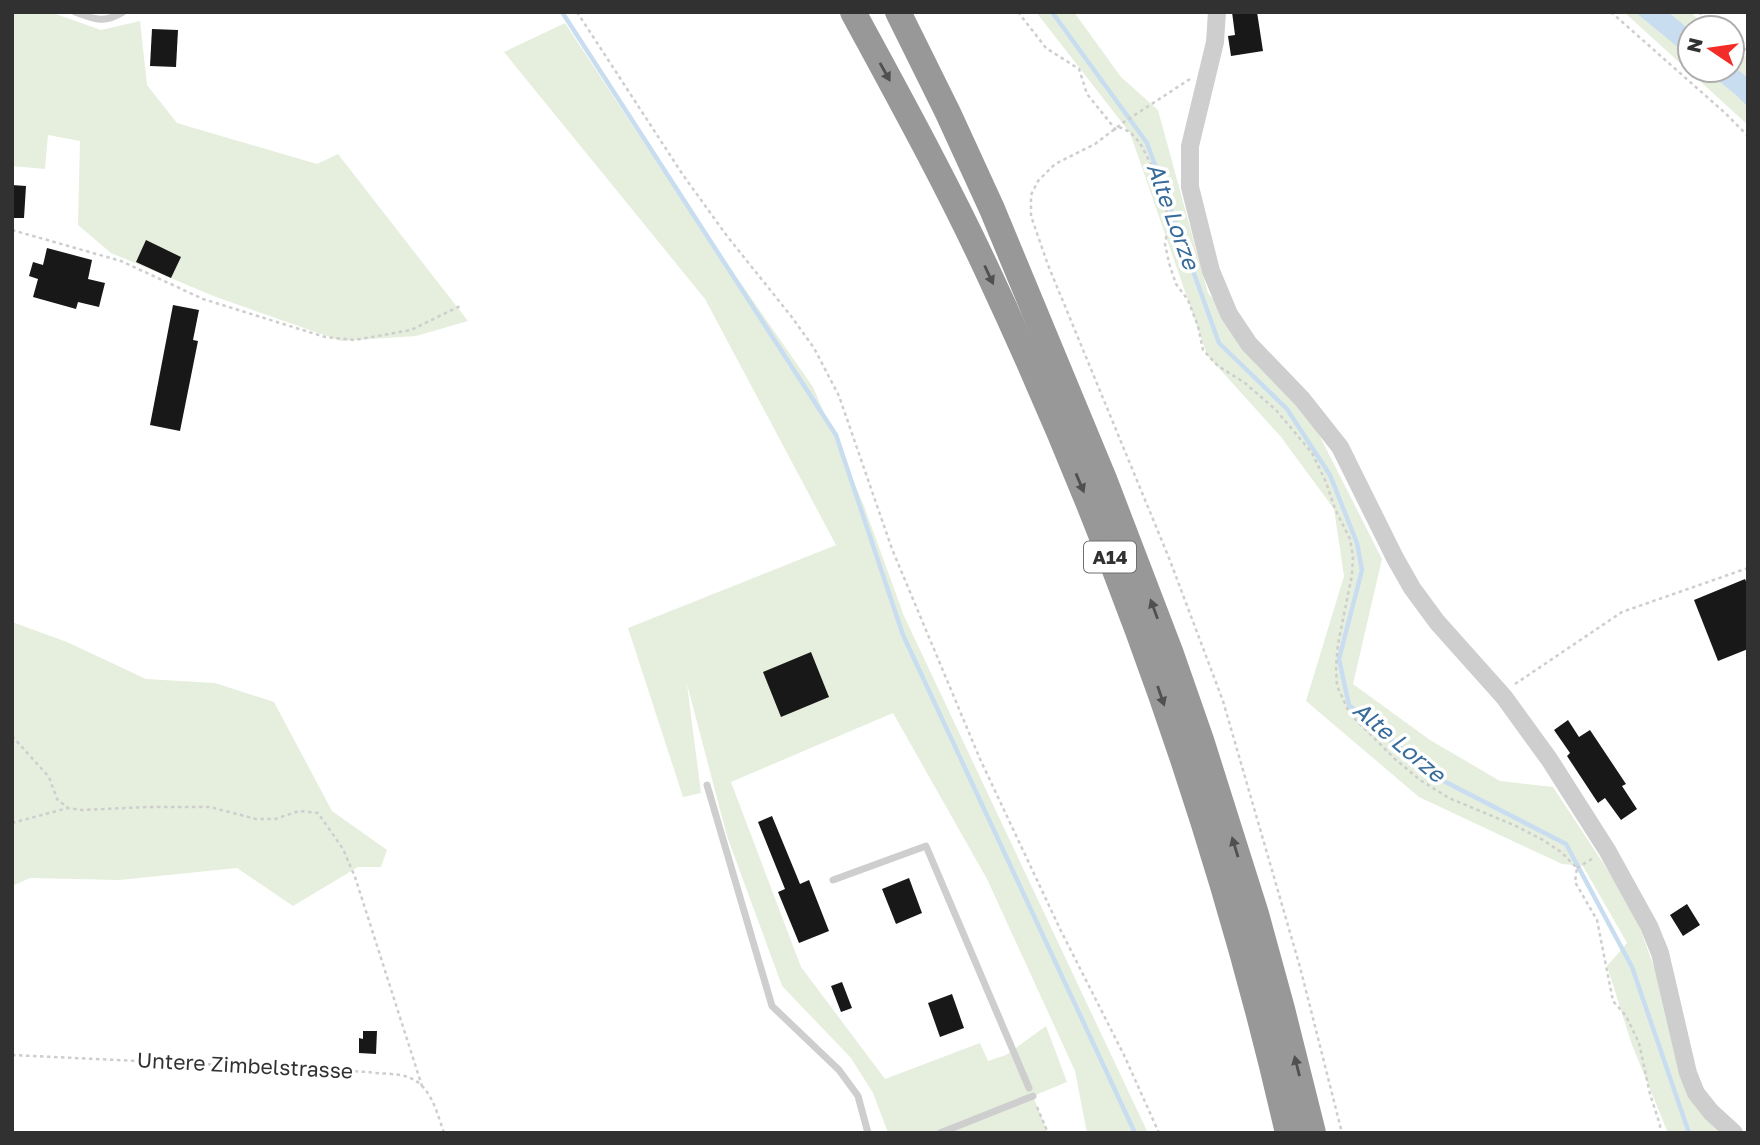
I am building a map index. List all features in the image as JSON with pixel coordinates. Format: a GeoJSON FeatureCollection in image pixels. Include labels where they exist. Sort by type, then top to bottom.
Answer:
{"type":"FeatureCollection","features":[{"type":"Feature","properties":{"kind":"highway","name":"A14"},"geometry":{"type":"LineString","coordinates":[[853,12],[982,259],[1053,417],[1110,557],[1158,687],[1206,830],[1250,980],[1288,1133]]}},
{"type":"Feature","properties":{"kind":"highway","name":"A14"},"geometry":{"type":"LineString","coordinates":[[879,12],[981,206],[1072,404],[1143,578],[1204,752],[1256,914],[1313,1133]]}},
{"type":"Feature","properties":{"kind":"highway"},"geometry":{"type":"LineString","coordinates":[[898,12],[992,209],[1072,404]]}},
{"type":"Feature","properties":{"kind":"street"},"geometry":{"type":"LineString","coordinates":[[1217,12],[1214,42],[1190,145],[1190,187],[1211,271],[1229,314],[1249,344],[1302,399],[1340,447],[1395,558],[1424,606],[1504,697],[1564,781],[1649,926],[1660,953],[1688,1073],[1696,1093],[1711,1112],[1734,1133]]}},
{"type":"Feature","properties":{"kind":"lane"},"geometry":{"type":"LineString","coordinates":[[75,12],[97,20],[112,19],[122,12]]}},
{"type":"Feature","properties":{"kind":"lane"},"geometry":{"type":"LineString","coordinates":[[707,785],[772,1006],[839,1070],[858,1096],[868,1133]]}},
{"type":"Feature","properties":{"kind":"lane"},"geometry":{"type":"LineString","coordinates":[[833,880],[926,846],[1031,1092],[940,1133]]}},
{"type":"Feature","properties":{"kind":"path"},"geometry":{"type":"LineString","coordinates":[[577,12],[682,174],[814,348],[839,396],[892,550],[980,758],[1159,1133]]}},
{"type":"Feature","properties":{"kind":"path"},"geometry":{"type":"LineString","coordinates":[[1018,12],[1046,48],[1079,69],[1087,94],[1117,129],[1130,132],[1140,143],[1158,178],[1169,222],[1165,244],[1169,263],[1176,284],[1188,300],[1203,349],[1218,366],[1245,383],[1276,410],[1312,453],[1326,482],[1350,540],[1353,557],[1336,666],[1337,686],[1350,714],[1420,780],[1449,798],[1543,840],[1579,867],[1575,882],[1597,920],[1613,1001],[1626,1016],[1639,1043],[1660,1133]]}},
{"type":"Feature","properties":{"kind":"path"},"geometry":{"type":"LineString","coordinates":[[1611,12],[1748,136]]}},
{"type":"Feature","properties":{"kind":"path"},"geometry":{"type":"LineString","coordinates":[[1207,71],[1199,73],[1095,144],[1055,164],[1038,181],[1031,195],[1031,216],[1048,265],[1169,558],[1223,701],[1300,967],[1342,1133]]}},
{"type":"Feature","properties":{"kind":"path"},"geometry":{"type":"LineString","coordinates":[[12,229],[121,261],[203,299],[325,337],[355,341],[411,330],[460,306]]}},
{"type":"Feature","properties":{"kind":"path"},"geometry":{"type":"LineString","coordinates":[[1504,697],[1514,685],[1622,612],[1748,568]]}},
{"type":"Feature","properties":{"kind":"path"},"geometry":{"type":"LineString","coordinates":[[12,736],[49,777],[57,799],[68,808]]}},
{"type":"Feature","properties":{"kind":"path"},"geometry":{"type":"LineString","coordinates":[[12,823],[68,808],[210,807],[256,819],[275,819],[299,811],[318,813],[343,849],[355,877],[422,1086],[432,1100],[444,1133]]}},
{"type":"Feature","properties":{"kind":"path","name":"Untere Zimbelstrasse"},"geometry":{"type":"LineString","coordinates":[[12,1055],[368,1072],[408,1077],[422,1086]]}},
{"type":"Feature","properties":{"kind":"path"},"geometry":{"type":"LineString","coordinates":[[1031,1092],[1048,1133]]}},
{"type":"Feature","properties":{"kind":"green space"},"geometry":{"type":"Polygon","coordinates":[[[12,12],[50,12],[101,30],[140,21],[147,85],[177,123],[317,164],[338,154],[468,321],[416,336],[341,341],[216,297],[111,253],[78,225],[80,141],[48,135],[45,169],[12,166],[12,12]]]}},
{"type":"Feature","properties":{"kind":"green space"},"geometry":{"type":"Polygon","coordinates":[[[1036,12],[1074,12],[1121,77],[1158,110],[1208,293],[1304,405],[1382,559],[1353,684],[1430,740],[1500,781],[1553,787],[1632,907],[1677,1029],[1689,1095],[1730,1133],[1668,1133],[1632,1045],[1607,966],[1627,943],[1583,866],[1562,864],[1419,797],[1306,701],[1344,576],[1334,509],[1281,437],[1207,355],[1130,133],[1036,12]]]}},
{"type":"Feature","properties":{"kind":"green space"},"geometry":{"type":"Polygon","coordinates":[[[1624,12],[1692,14],[1676,14],[1676,59],[1624,12]]]}},
{"type":"Feature","properties":{"kind":"green space"},"geometry":{"type":"Polygon","coordinates":[[[565,23],[658,164],[813,387],[864,506],[904,616],[1148,1133],[1087,1133],[1075,1071],[987,879],[893,713],[731,782],[801,967],[885,1079],[980,1043],[988,1061],[1006,1055],[1046,1026],[1067,1082],[1033,1096],[1048,1133],[888,1133],[873,1093],[851,1058],[782,986],[727,836],[687,684],[701,793],[683,797],[628,628],[836,545],[705,299],[504,52],[565,23]]]}},
{"type":"Feature","properties":{"kind":"green space"},"geometry":{"type":"Polygon","coordinates":[[[1746,57],[1748,59],[1748,125],[1703,84],[1746,84],[1746,57]]]}},
{"type":"Feature","properties":{"kind":"green space"},"geometry":{"type":"Polygon","coordinates":[[[12,622],[67,642],[146,679],[215,683],[274,702],[332,811],[387,850],[381,867],[358,867],[293,906],[237,868],[119,880],[30,878],[12,886],[12,622]]]}},
{"type":"Feature","properties":{"kind":"water"},"geometry":{"type":"Polygon","coordinates":[[[1635,12],[1668,12],[1676,19],[1676,46],[1635,12]]]}},
{"type":"Feature","properties":{"kind":"water"},"geometry":{"type":"Polygon","coordinates":[[[1746,76],[1748,107],[1722,84],[1746,84],[1746,76]]]}},
{"type":"Feature","properties":{"kind":"building"},"geometry":{"type":"Polygon","coordinates":[[[1232,12],[1257,12],[1263,51],[1231,56],[1228,36],[1235,35],[1232,12]]]}},
{"type":"Feature","properties":{"kind":"building"},"geometry":{"type":"Polygon","coordinates":[[[152,29],[178,30],[176,67],[150,66],[152,29]]]}},
{"type":"Feature","properties":{"kind":"building"},"geometry":{"type":"Polygon","coordinates":[[[12,185],[26,186],[24,218],[12,218],[12,185]]]}},
{"type":"Feature","properties":{"kind":"building"},"geometry":{"type":"Polygon","coordinates":[[[146,240],[181,257],[171,278],[136,262],[146,240]]]}},
{"type":"Feature","properties":{"kind":"building"},"geometry":{"type":"Polygon","coordinates":[[[47,248],[92,260],[88,279],[105,283],[99,307],[78,302],[76,309],[33,297],[38,279],[29,276],[33,262],[43,265],[47,248]]]}},
{"type":"Feature","properties":{"kind":"building"},"geometry":{"type":"Polygon","coordinates":[[[173,305],[199,310],[193,340],[198,341],[180,431],[150,425],[173,305]]]}},
{"type":"Feature","properties":{"kind":"building"},"geometry":{"type":"Polygon","coordinates":[[[1745,579],[1748,586],[1748,649],[1718,661],[1694,600],[1745,579]]]}},
{"type":"Feature","properties":{"kind":"building"},"geometry":{"type":"Polygon","coordinates":[[[811,652],[829,697],[781,717],[763,672],[811,652]]]}},
{"type":"Feature","properties":{"kind":"building"},"geometry":{"type":"Polygon","coordinates":[[[1568,720],[1579,737],[1590,730],[1626,784],[1622,786],[1637,809],[1621,820],[1605,798],[1598,803],[1567,756],[1570,753],[1554,730],[1568,720]]]}},
{"type":"Feature","properties":{"kind":"building"},"geometry":{"type":"Polygon","coordinates":[[[772,816],[800,884],[809,880],[829,931],[799,943],[778,892],[785,889],[758,822],[772,816]]]}},
{"type":"Feature","properties":{"kind":"building"},"geometry":{"type":"Polygon","coordinates":[[[909,878],[922,913],[896,924],[882,889],[909,878]]]}},
{"type":"Feature","properties":{"kind":"building"},"geometry":{"type":"Polygon","coordinates":[[[1687,904],[1700,925],[1683,936],[1670,915],[1687,904]]]}},
{"type":"Feature","properties":{"kind":"building"},"geometry":{"type":"Polygon","coordinates":[[[842,982],[852,1008],[841,1012],[831,986],[842,982]]]}},
{"type":"Feature","properties":{"kind":"building"},"geometry":{"type":"Polygon","coordinates":[[[952,994],[964,1028],[940,1037],[928,1003],[952,994]]]}},
{"type":"Feature","properties":{"kind":"building"},"geometry":{"type":"Polygon","coordinates":[[[363,1031],[377,1031],[376,1054],[359,1053],[359,1038],[363,1039],[363,1031]]]}},
{"type":"Feature","properties":{"kind":"waterway"},"geometry":{"type":"LineString","coordinates":[[562,12],[836,435],[903,635],[1135,1133]]}},
{"type":"Feature","properties":{"kind":"waterway","name":"Alte Lorze"},"geometry":{"type":"LineString","coordinates":[[1052,12],[1147,143],[1219,343],[1287,409],[1330,475],[1357,543],[1362,570],[1339,659],[1349,705],[1434,776],[1566,844],[1632,967],[1689,1133]]}}]}
